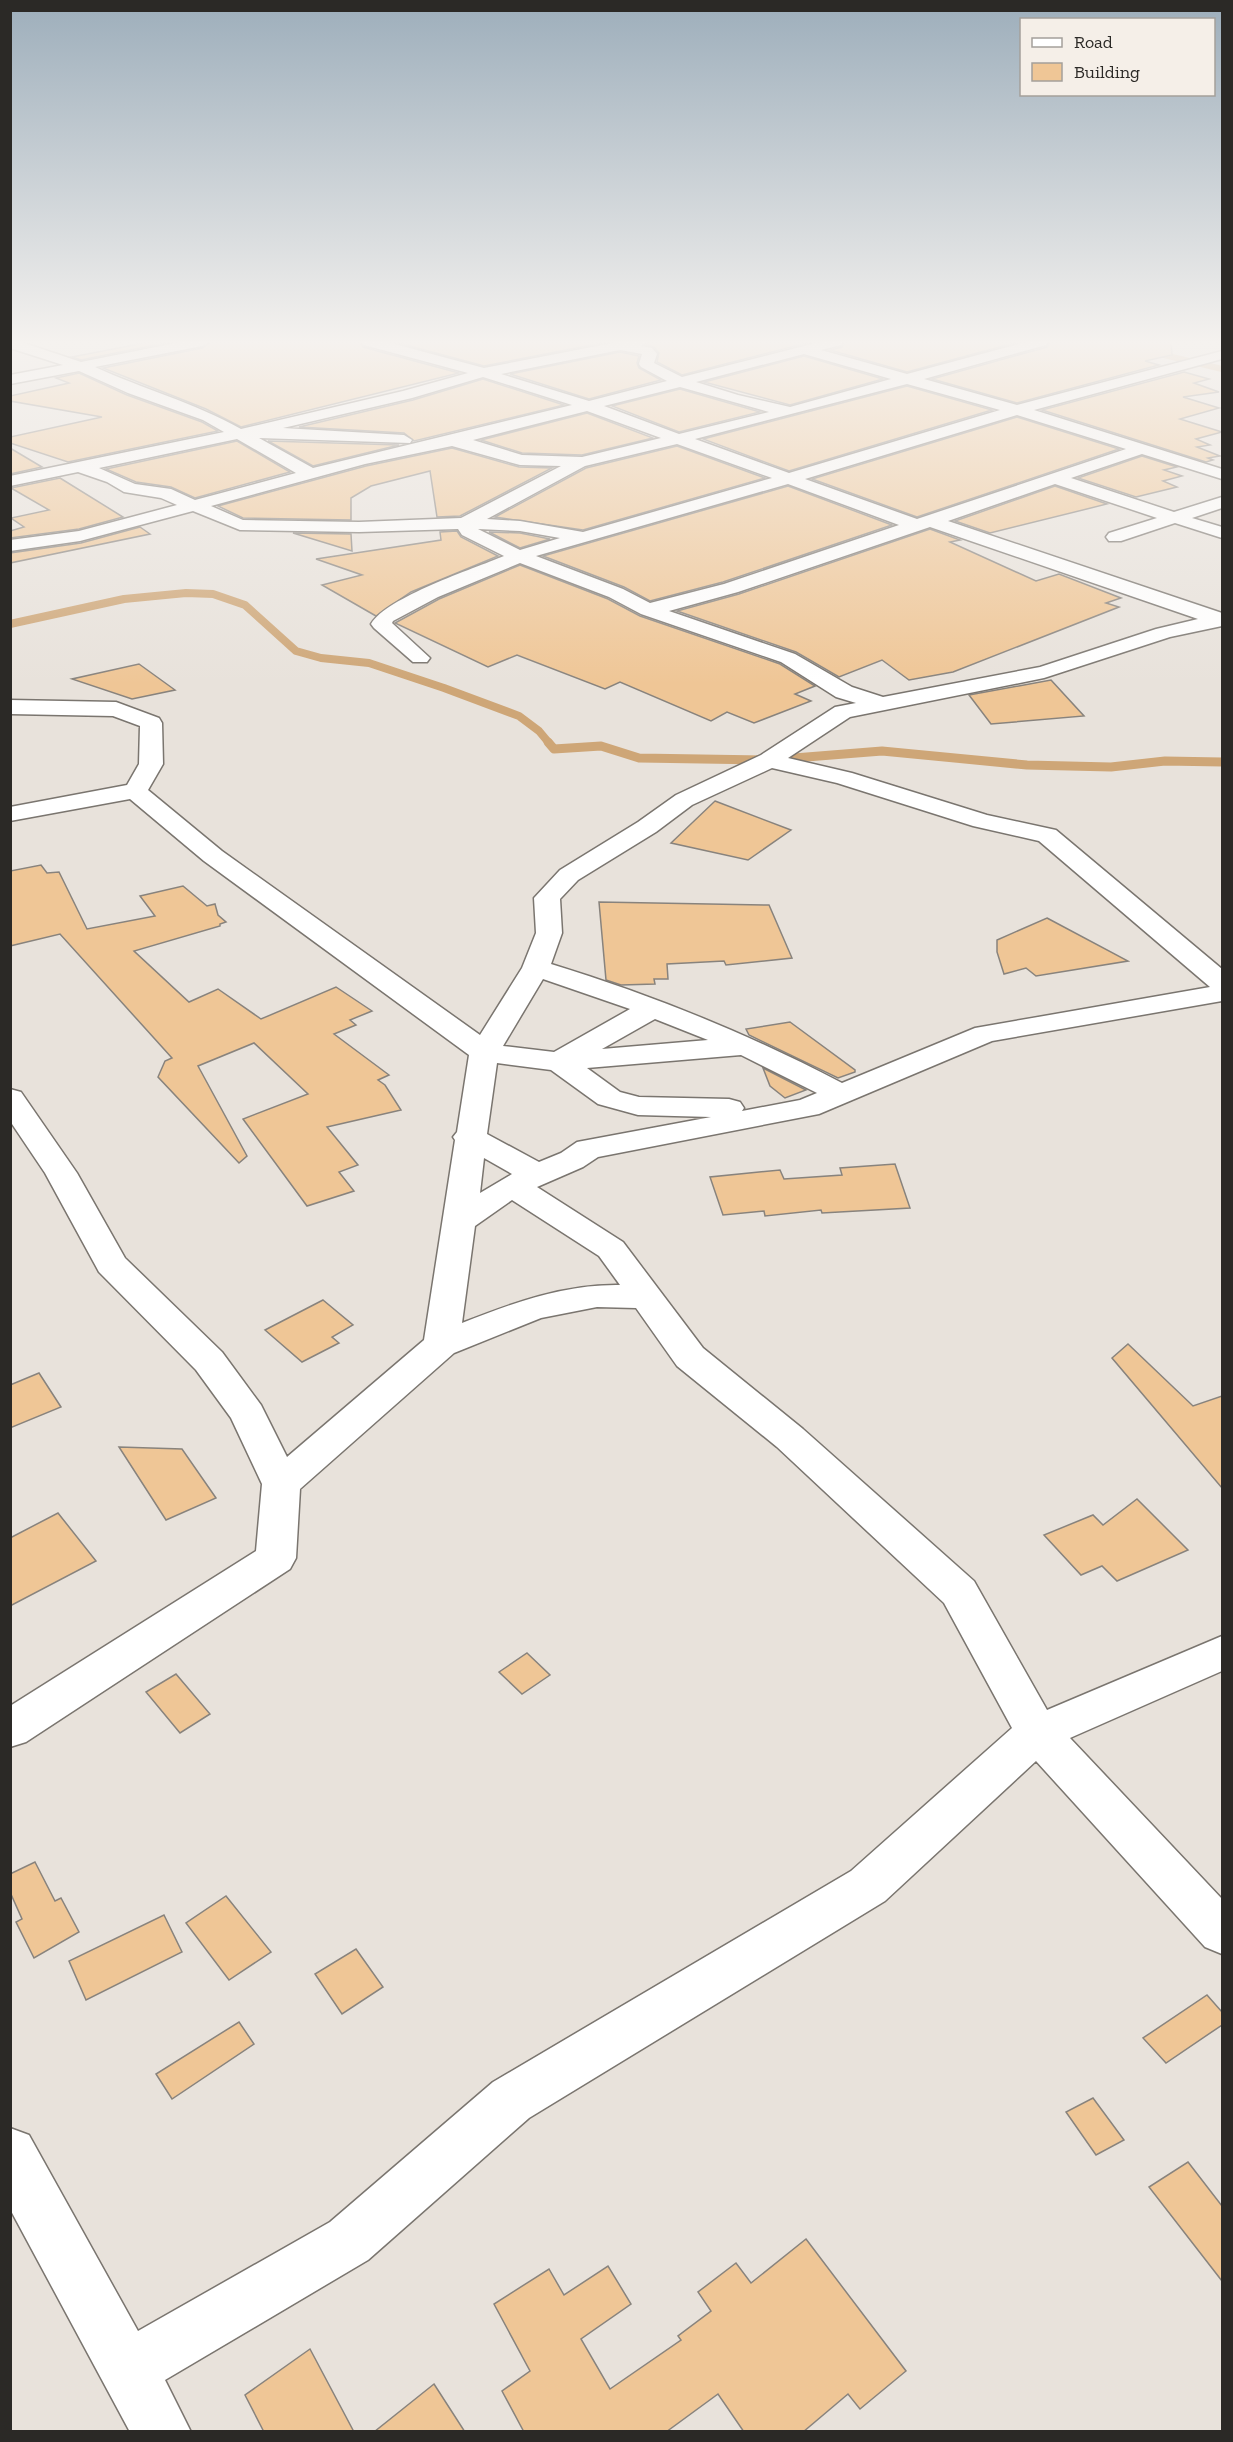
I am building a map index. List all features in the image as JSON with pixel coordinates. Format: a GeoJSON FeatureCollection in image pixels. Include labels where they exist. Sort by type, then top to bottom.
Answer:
{"type":"FeatureCollection","features":[{"type":"Feature","properties":{"kind":"street"},"geometry":{"type":"LineString","coordinates":[[10,481],[133,456]]}},
{"type":"Feature","properties":{"kind":"street"},"geometry":{"type":"LineString","coordinates":[[278,456],[312,475]]}},
{"type":"Feature","properties":{"kind":"street"},"geometry":{"type":"LineString","coordinates":[[10,546],[80,536],[383,456]]}},
{"type":"Feature","properties":{"kind":"street"},"geometry":{"type":"LineString","coordinates":[[508,456],[544,463],[582,462],[607,456]]}},
{"type":"Feature","properties":{"kind":"street"},"geometry":{"type":"LineString","coordinates":[[731,456],[789,478],[1222,620]]}},
{"type":"Feature","properties":{"kind":"street"},"geometry":{"type":"LineString","coordinates":[[420,658],[381,624],[385,617],[431,593],[518,556],[863,456]]}},
{"type":"Feature","properties":{"kind":"street"},"geometry":{"type":"LineString","coordinates":[[923,522],[1121,456]]}},
{"type":"Feature","properties":{"kind":"street"},"geometry":{"type":"LineString","coordinates":[[1164,456],[1222,474]]}},
{"type":"Feature","properties":{"kind":"street"},"geometry":{"type":"LineString","coordinates":[[465,523],[582,462]]}},
{"type":"Feature","properties":{"kind":"street"},"geometry":{"type":"LineString","coordinates":[[80,467],[113,478],[130,488],[165,493],[240,525],[359,527],[465,523],[520,526],[587,537]]}},
{"type":"Feature","properties":{"kind":"street"},"geometry":{"type":"LineString","coordinates":[[1053,478],[1222,533]]}},
{"type":"Feature","properties":{"kind":"street"},"geometry":{"type":"LineString","coordinates":[[1115,537],[1222,502]]}},
{"type":"Feature","properties":{"kind":"street"},"geometry":{"type":"LineString","coordinates":[[648,610],[731,588],[978,503]]}},
{"type":"Feature","properties":{"kind":"street"},"geometry":{"type":"LineString","coordinates":[[465,523],[468,531],[518,556],[616,593],[648,610],[788,658],[844,692],[878,704]]}},
{"type":"Feature","properties":{"kind":"street"},"geometry":{"type":"LineString","coordinates":[[441,1346],[469,1137],[484,1052],[536,968],[549,933],[547,898],[568,875],[647,827],[684,800],[769,760],[843,712],[1044,672],[1163,633],[1222,620]]}},
{"type":"Feature","properties":{"kind":"street"},"geometry":{"type":"LineString","coordinates":[[10,707],[116,709],[151,723],[152,764],[135,791],[10,814]]}},
{"type":"Feature","properties":{"kind":"street"},"geometry":{"type":"LineString","coordinates":[[769,760],[844,778],[982,821],[1047,835],[1222,983]]}},
{"type":"Feature","properties":{"kind":"street"},"geometry":{"type":"LineString","coordinates":[[135,791],[213,856],[484,1052],[559,1062],[745,1046]]}},
{"type":"Feature","properties":{"kind":"street"},"geometry":{"type":"LineString","coordinates":[[536,968],[592,985],[653,1008],[777,1059],[841,1094]]}},
{"type":"Feature","properties":{"kind":"street"},"geometry":{"type":"LineString","coordinates":[[459,1222],[512,1185],[572,1161],[588,1149],[808,1108],[985,1034],[1222,993]]}},
{"type":"Feature","properties":{"kind":"street"},"geometry":{"type":"LineString","coordinates":[[559,1062],[653,1008]]}},
{"type":"Feature","properties":{"kind":"street"},"geometry":{"type":"LineString","coordinates":[[559,1062],[609,1098],[638,1106],[808,1108]]}},
{"type":"Feature","properties":{"kind":"street"},"geometry":{"type":"LineString","coordinates":[[10,1098],[61,1173],[111,1264],[209,1361],[248,1414],[281,1484],[276,1558],[10,1729]]}},
{"type":"Feature","properties":{"kind":"street"},"geometry":{"type":"LineString","coordinates":[[469,1137],[538,1175],[512,1185]]}},
{"type":"Feature","properties":{"kind":"street"},"geometry":{"type":"LineString","coordinates":[[512,1185],[611,1249],[690,1356],[790,1438],[960,1592],[1037,1733],[1222,1932]]}},
{"type":"Feature","properties":{"kind":"street"},"geometry":{"type":"LineString","coordinates":[[281,1484],[441,1346],[533,1308],[597,1296],[646,1297]]}},
{"type":"Feature","properties":{"kind":"street"},"geometry":{"type":"LineString","coordinates":[[128,2369],[349,2241],[511,2100],[868,1886],[1037,1733],[1222,1653]]}},
{"type":"Feature","properties":{"kind":"street"},"geometry":{"type":"LineString","coordinates":[[10,2154],[162,2432]]}},
{"type":"Feature","properties":{"kind":"building"},"geometry":{"type":"Polygon","coordinates":[[[10,456],[23,456],[42,467],[10,474],[10,456]]]}},
{"type":"Feature","properties":{"kind":"building"},"geometry":{"type":"Polygon","coordinates":[[[50,456],[97,456],[68,462],[50,456]]]}},
{"type":"Feature","properties":{"kind":"building"},"geometry":{"type":"Polygon","coordinates":[[[167,456],[263,456],[290,472],[195,498],[171,487],[136,482],[106,469],[167,456]]]}},
{"type":"Feature","properties":{"kind":"building"},"geometry":{"type":"Polygon","coordinates":[[[295,456],[354,456],[313,466],[295,456]]]}},
{"type":"Feature","properties":{"kind":"building"},"geometry":{"type":"Polygon","coordinates":[[[414,456],[480,456],[519,467],[552,468],[460,516],[437,517],[430,471],[371,486],[351,498],[351,520],[243,518],[218,506],[366,466],[414,456]]]}},
{"type":"Feature","properties":{"kind":"building"},"geometry":{"type":"Polygon","coordinates":[[[636,456],[704,456],[765,478],[583,530],[495,517],[586,468],[636,456]]]}},
{"type":"Feature","properties":{"kind":"building"},"geometry":{"type":"Polygon","coordinates":[[[749,456],[839,456],[789,471],[749,456]]]}},
{"type":"Feature","properties":{"kind":"building"},"geometry":{"type":"Polygon","coordinates":[[[888,456],[1098,456],[917,517],[812,479],[888,456]]]}},
{"type":"Feature","properties":{"kind":"building"},"geometry":{"type":"Polygon","coordinates":[[[1142,456],[1177,467],[1164,470],[1182,476],[1163,481],[1177,487],[1136,497],[1078,478],[1142,456]]]}},
{"type":"Feature","properties":{"kind":"building"},"geometry":{"type":"Polygon","coordinates":[[[1187,456],[1220,456],[1208,458],[1213,460],[1206,462],[1187,456]]]}},
{"type":"Feature","properties":{"kind":"building"},"geometry":{"type":"Polygon","coordinates":[[[60,478],[123,517],[79,529],[10,538],[10,531],[24,527],[11,518],[49,510],[11,488],[60,478]]]}},
{"type":"Feature","properties":{"kind":"building"},"geometry":{"type":"Polygon","coordinates":[[[788,486],[892,525],[723,582],[650,601],[624,587],[543,556],[788,486]]]}},
{"type":"Feature","properties":{"kind":"building"},"geometry":{"type":"Polygon","coordinates":[[[1055,486],[1107,504],[990,533],[955,521],[1055,486]]]}},
{"type":"Feature","properties":{"kind":"building"},"geometry":{"type":"Polygon","coordinates":[[[140,527],[150,534],[10,563],[10,553],[81,543],[140,527]]]}},
{"type":"Feature","properties":{"kind":"building"},"geometry":{"type":"Polygon","coordinates":[[[930,529],[960,540],[950,542],[1036,581],[1059,574],[1121,598],[1106,603],[1119,607],[953,672],[909,680],[882,660],[839,677],[796,652],[677,611],[739,594],[930,529]]]}},
{"type":"Feature","properties":{"kind":"building"},"geometry":{"type":"Polygon","coordinates":[[[457,531],[461,537],[498,556],[411,592],[376,616],[322,585],[362,575],[316,559],[441,540],[440,532],[457,531]]]}},
{"type":"Feature","properties":{"kind":"building"},"geometry":{"type":"Polygon","coordinates":[[[489,532],[520,533],[550,539],[520,548],[489,532]]]}},
{"type":"Feature","properties":{"kind":"building"},"geometry":{"type":"Polygon","coordinates":[[[293,533],[351,534],[352,551],[293,533]]]}},
{"type":"Feature","properties":{"kind":"building"},"geometry":{"type":"Polygon","coordinates":[[[520,565],[608,599],[640,616],[780,664],[815,686],[795,694],[811,701],[754,723],[727,712],[711,721],[620,682],[605,689],[517,655],[488,667],[395,623],[439,599],[520,565]]]}},
{"type":"Feature","properties":{"kind":"building"},"geometry":{"type":"Polygon","coordinates":[[[139,664],[175,690],[132,699],[72,679],[139,664]]]}},
{"type":"Feature","properties":{"kind":"building"},"geometry":{"type":"Polygon","coordinates":[[[1051,680],[1084,716],[991,724],[969,695],[1051,680]]]}},
{"type":"Feature","properties":{"kind":"building"},"geometry":{"type":"Polygon","coordinates":[[[715,801],[791,830],[748,860],[671,843],[715,801]]]}},
{"type":"Feature","properties":{"kind":"building"},"geometry":{"type":"Polygon","coordinates":[[[41,865],[47,873],[59,872],[87,929],[155,916],[140,896],[183,886],[207,906],[215,904],[218,915],[226,922],[220,926],[134,951],[189,1002],[218,989],[261,1019],[336,987],[372,1011],[350,1020],[356,1025],[334,1034],[389,1075],[378,1080],[385,1085],[401,1110],[327,1127],[358,1165],[339,1172],[354,1191],[307,1206],[243,1119],[308,1094],[254,1043],[198,1066],[247,1156],[239,1163],[158,1077],[165,1061],[172,1058],[60,934],[10,946],[10,871],[41,865]]]}},
{"type":"Feature","properties":{"kind":"building"},"geometry":{"type":"Polygon","coordinates":[[[599,902],[769,905],[792,958],[726,965],[724,961],[667,964],[668,979],[654,979],[655,984],[621,985],[606,980],[599,902]]]}},
{"type":"Feature","properties":{"kind":"building"},"geometry":{"type":"Polygon","coordinates":[[[1047,918],[1128,961],[1036,976],[1026,968],[1004,974],[997,952],[997,940],[1047,918]]]}},
{"type":"Feature","properties":{"kind":"building"},"geometry":{"type":"Polygon","coordinates":[[[790,1022],[855,1072],[838,1078],[749,1035],[746,1029],[790,1022]]]}},
{"type":"Feature","properties":{"kind":"building"},"geometry":{"type":"Polygon","coordinates":[[[763,1068],[806,1090],[785,1098],[770,1086],[763,1068]]]}},
{"type":"Feature","properties":{"kind":"building"},"geometry":{"type":"Polygon","coordinates":[[[895,1164],[910,1208],[822,1213],[821,1210],[765,1216],[764,1211],[723,1215],[710,1177],[780,1170],[784,1179],[842,1175],[840,1168],[895,1164]]]}},
{"type":"Feature","properties":{"kind":"building"},"geometry":{"type":"Polygon","coordinates":[[[323,1300],[353,1325],[332,1337],[339,1343],[302,1362],[265,1330],[323,1300]]]}},
{"type":"Feature","properties":{"kind":"building"},"geometry":{"type":"Polygon","coordinates":[[[1128,1344],[1193,1406],[1222,1396],[1222,1488],[1112,1358],[1128,1344]]]}},
{"type":"Feature","properties":{"kind":"building"},"geometry":{"type":"Polygon","coordinates":[[[39,1373],[61,1407],[10,1428],[10,1385],[39,1373]]]}},
{"type":"Feature","properties":{"kind":"building"},"geometry":{"type":"Polygon","coordinates":[[[119,1447],[182,1449],[216,1498],[166,1520],[119,1447]]]}},
{"type":"Feature","properties":{"kind":"building"},"geometry":{"type":"Polygon","coordinates":[[[1137,1499],[1188,1550],[1117,1581],[1102,1566],[1081,1575],[1044,1535],[1093,1515],[1103,1525],[1137,1499]]]}},
{"type":"Feature","properties":{"kind":"building"},"geometry":{"type":"Polygon","coordinates":[[[58,1513],[96,1561],[10,1606],[10,1538],[58,1513]]]}},
{"type":"Feature","properties":{"kind":"building"},"geometry":{"type":"Polygon","coordinates":[[[527,1653],[550,1675],[522,1694],[499,1672],[527,1653]]]}},
{"type":"Feature","properties":{"kind":"building"},"geometry":{"type":"Polygon","coordinates":[[[176,1674],[210,1714],[180,1733],[146,1692],[176,1674]]]}},
{"type":"Feature","properties":{"kind":"building"},"geometry":{"type":"Polygon","coordinates":[[[35,1862],[55,1901],[61,1898],[79,1932],[34,1958],[16,1922],[22,1919],[10,1892],[10,1874],[35,1862]]]}},
{"type":"Feature","properties":{"kind":"building"},"geometry":{"type":"Polygon","coordinates":[[[226,1896],[271,1952],[229,1980],[186,1923],[226,1896]]]}},
{"type":"Feature","properties":{"kind":"building"},"geometry":{"type":"Polygon","coordinates":[[[164,1915],[182,1952],[86,2000],[69,1961],[164,1915]]]}},
{"type":"Feature","properties":{"kind":"building"},"geometry":{"type":"Polygon","coordinates":[[[356,1949],[383,1987],[342,2014],[315,1974],[356,1949]]]}},
{"type":"Feature","properties":{"kind":"building"},"geometry":{"type":"Polygon","coordinates":[[[1207,1995],[1222,2012],[1222,2025],[1166,2063],[1143,2038],[1207,1995]]]}},
{"type":"Feature","properties":{"kind":"building"},"geometry":{"type":"Polygon","coordinates":[[[239,2022],[254,2044],[172,2099],[156,2074],[239,2022]]]}},
{"type":"Feature","properties":{"kind":"building"},"geometry":{"type":"Polygon","coordinates":[[[1093,2098],[1124,2140],[1096,2155],[1066,2112],[1093,2098]]]}},
{"type":"Feature","properties":{"kind":"building"},"geometry":{"type":"Polygon","coordinates":[[[1188,2162],[1222,2206],[1222,2281],[1149,2187],[1188,2162]]]}},
{"type":"Feature","properties":{"kind":"building"},"geometry":{"type":"Polygon","coordinates":[[[806,2239],[906,2371],[860,2409],[848,2394],[803,2432],[744,2432],[718,2394],[666,2432],[524,2432],[502,2391],[530,2371],[494,2304],[549,2269],[564,2295],[608,2266],[631,2304],[581,2339],[610,2389],[681,2340],[678,2336],[711,2311],[698,2292],[736,2263],[751,2283],[806,2239]]]}},
{"type":"Feature","properties":{"kind":"building"},"geometry":{"type":"Polygon","coordinates":[[[310,2349],[354,2432],[264,2432],[245,2395],[310,2349]]]}},
{"type":"Feature","properties":{"kind":"building"},"geometry":{"type":"Polygon","coordinates":[[[434,2384],[465,2432],[374,2432],[434,2384]]]}},
{"type":"Feature","properties":{"kind":"waterway"},"geometry":{"type":"LineString","coordinates":[[10,624],[124,599],[186,593],[213,594],[245,605],[296,651],[321,658],[369,663],[444,688],[519,716],[539,731],[549,743]]}},
{"type":"Feature","properties":{"kind":"waterway"},"geometry":{"type":"LineString","coordinates":[[548,742],[554,749],[601,746],[639,758],[769,760],[882,751],[1027,765],[1111,767],[1165,761],[1222,762]]}}]}
